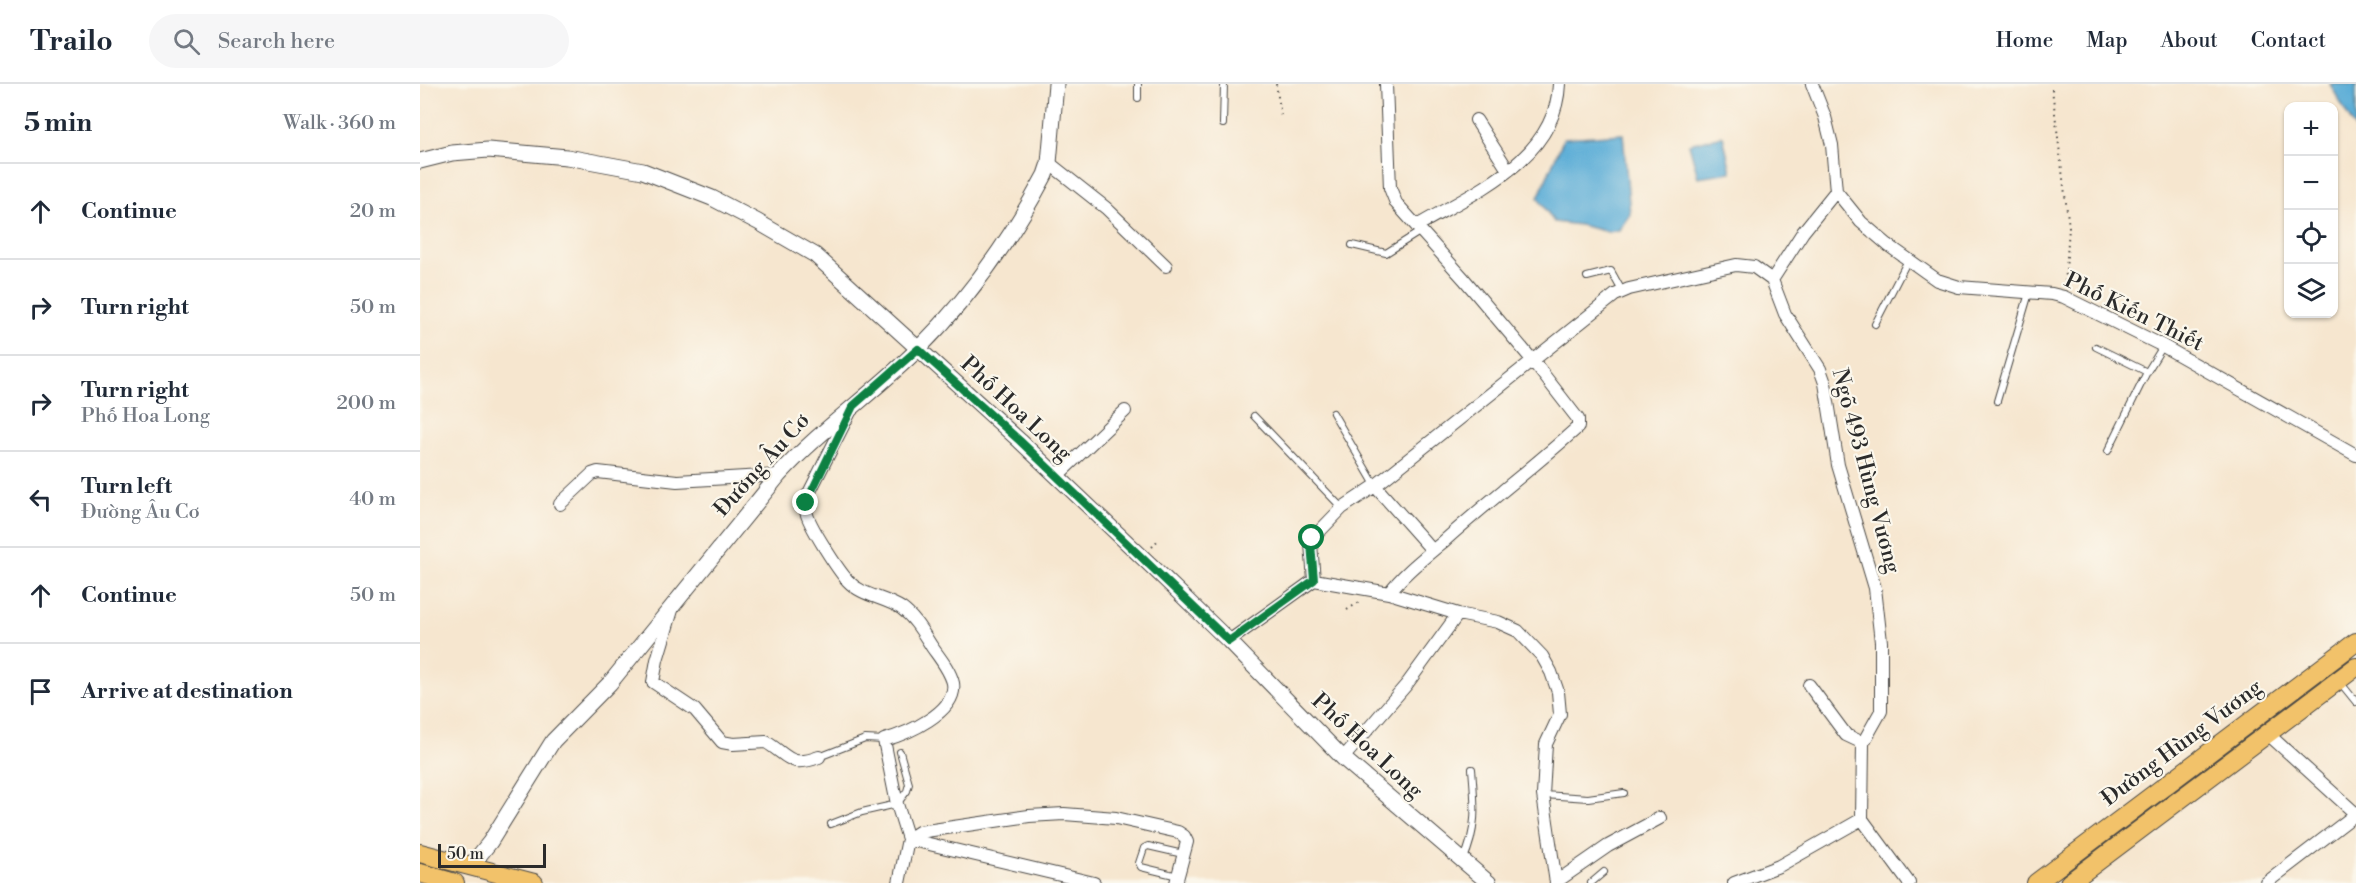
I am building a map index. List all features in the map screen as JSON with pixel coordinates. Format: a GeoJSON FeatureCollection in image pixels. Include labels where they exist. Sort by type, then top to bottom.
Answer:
{"type":"FeatureCollection","features":[{"type":"Feature","properties":{"kind":"main road","name":"Đường Hùng Vương"},"geometry":{"type":"LineString","coordinates":[[2036,883],[2356,642]]}},
{"type":"Feature","properties":{"kind":"main road","name":"Đường Hùng Vương"},"geometry":{"type":"LineString","coordinates":[[2069,883],[2356,667]]}},
{"type":"Feature","properties":{"kind":"main road"},"geometry":{"type":"LineString","coordinates":[[420,853],[466,875],[534,883]]}},
{"type":"Feature","properties":{"kind":"main road"},"geometry":{"type":"LineString","coordinates":[[420,873],[455,883]]}},
{"type":"Feature","properties":{"kind":"street","name":"Đường Âu Cơ"},"geometry":{"type":"LineString","coordinates":[[466,875],[490,842],[553,741],[610,682],[780,475],[805,446],[918,349],[952,313],[1002,249],[1026,210],[1049,163],[1056,84]]}},
{"type":"Feature","properties":{"kind":"street"},"geometry":{"type":"LineString","coordinates":[[1386,84],[1390,188],[1396,203],[1533,361],[1578,419],[1578,428],[1432,550],[1399,580],[1389,593]]}},
{"type":"Feature","properties":{"kind":"street"},"geometry":{"type":"LineString","coordinates":[[1420,228],[1508,170],[1538,144],[1557,109],[1559,84]]}},
{"type":"Feature","properties":{"kind":"street"},"geometry":{"type":"LineString","coordinates":[[1314,580],[1312,538],[1342,508],[1376,486],[1622,291],[1736,265],[1754,267],[1772,280],[1803,232],[1836,190],[1832,145],[1825,117],[1812,84]]}},
{"type":"Feature","properties":{"kind":"street"},"geometry":{"type":"LineString","coordinates":[[1476,120],[1508,170]]}},
{"type":"Feature","properties":{"kind":"street","name":"Phố Hoa Long"},"geometry":{"type":"LineString","coordinates":[[420,161],[452,153],[488,150],[567,157],[643,171],[712,198],[815,255],[1057,476],[1229,641],[1342,758],[1488,883]]}},
{"type":"Feature","properties":{"kind":"street"},"geometry":{"type":"LineString","coordinates":[[1049,163],[1106,208],[1166,266]]}},
{"type":"Feature","properties":{"kind":"street","name":"Phố Kiến Thiết"},"geometry":{"type":"LineString","coordinates":[[1836,190],[1861,222],[1937,280],[1959,287],[2064,297],[2163,346],[2356,455]]}},
{"type":"Feature","properties":{"kind":"street","name":"Ngõ 493 Hùng Vương"},"geometry":{"type":"LineString","coordinates":[[1772,280],[1785,314],[1820,369],[1825,383],[1838,465],[1875,588],[1881,642],[1881,711],[1863,743],[1862,819]]}},
{"type":"Feature","properties":{"kind":"street"},"geometry":{"type":"LineString","coordinates":[[853,406],[807,497],[806,512],[826,549],[848,581],[859,590],[883,598],[914,619],[944,663],[953,683],[951,698],[945,708],[902,735],[884,740],[897,804],[908,839],[899,883]]}},
{"type":"Feature","properties":{"kind":"street"},"geometry":{"type":"LineString","coordinates":[[1057,476],[1125,411]]}},
{"type":"Feature","properties":{"kind":"street"},"geometry":{"type":"LineString","coordinates":[[560,504],[591,474],[598,472],[677,481],[780,475]]}},
{"type":"Feature","properties":{"kind":"street"},"geometry":{"type":"LineString","coordinates":[[1376,486],[1432,550]]}},
{"type":"Feature","properties":{"kind":"street"},"geometry":{"type":"LineString","coordinates":[[1229,641],[1314,580],[1389,593],[1458,614],[1498,622],[1518,631],[1542,657],[1551,672],[1558,692],[1560,714],[1545,744],[1543,795],[1556,883],[1608,846],[1660,818]]}},
{"type":"Feature","properties":{"kind":"street"},"geometry":{"type":"LineString","coordinates":[[675,603],[657,660],[653,682],[695,710],[722,742],[733,744],[766,742],[795,762],[819,757]]}},
{"type":"Feature","properties":{"kind":"street"},"geometry":{"type":"LineString","coordinates":[[1342,758],[1407,684],[1458,614]]}},
{"type":"Feature","properties":{"kind":"street"},"geometry":{"type":"LineString","coordinates":[[1809,685],[1848,738],[1863,743]]}},
{"type":"Feature","properties":{"kind":"street"},"geometry":{"type":"LineString","coordinates":[[2266,883],[2356,814],[2268,734]]}},
{"type":"Feature","properties":{"kind":"street"},"geometry":{"type":"LineString","coordinates":[[908,839],[927,830],[1064,814],[1116,818],[1178,832],[1187,842],[1177,880]]}},
{"type":"Feature","properties":{"kind":"street"},"geometry":{"type":"LineString","coordinates":[[1734,883],[1779,866],[1862,819],[1909,883]]}},
{"type":"Feature","properties":{"kind":"street"},"geometry":{"type":"LineString","coordinates":[[908,839],[1094,883]]}},
{"type":"Feature","properties":{"kind":"street"},"geometry":{"type":"LineString","coordinates":[[490,842],[490,878]]}},
{"type":"Feature","properties":{"kind":"lane"},"geometry":{"type":"LineString","coordinates":[[1138,84],[1138,98]]}},
{"type":"Feature","properties":{"kind":"lane"},"geometry":{"type":"LineString","coordinates":[[1223,124],[1224,84]]}},
{"type":"Feature","properties":{"kind":"lane"},"geometry":{"type":"LineString","coordinates":[[1352,245],[1382,254],[1386,253],[1420,228]]}},
{"type":"Feature","properties":{"kind":"lane"},"geometry":{"type":"LineString","coordinates":[[1875,324],[1908,260]]}},
{"type":"Feature","properties":{"kind":"lane"},"geometry":{"type":"LineString","coordinates":[[1587,277],[1611,271],[1622,291]]}},
{"type":"Feature","properties":{"kind":"lane"},"geometry":{"type":"LineString","coordinates":[[1997,401],[2030,292]]}},
{"type":"Feature","properties":{"kind":"lane"},"geometry":{"type":"LineString","coordinates":[[2096,346],[2147,372]]}},
{"type":"Feature","properties":{"kind":"lane"},"geometry":{"type":"LineString","coordinates":[[2108,451],[2147,372],[2163,346]]}},
{"type":"Feature","properties":{"kind":"lane"},"geometry":{"type":"LineString","coordinates":[[1333,413],[1376,486]]}},
{"type":"Feature","properties":{"kind":"lane"},"geometry":{"type":"LineString","coordinates":[[1254,416],[1342,508]]}},
{"type":"Feature","properties":{"kind":"lane"},"geometry":{"type":"LineString","coordinates":[[2338,681],[2356,702]]}},
{"type":"Feature","properties":{"kind":"lane"},"geometry":{"type":"LineString","coordinates":[[819,757],[865,739],[884,740]]}},
{"type":"Feature","properties":{"kind":"lane"},"geometry":{"type":"LineString","coordinates":[[831,824],[862,812],[897,804],[907,791],[909,784],[900,752]]}},
{"type":"Feature","properties":{"kind":"lane"},"geometry":{"type":"LineString","coordinates":[[1463,862],[1472,843],[1474,828],[1472,769]]}},
{"type":"Feature","properties":{"kind":"lane"},"geometry":{"type":"LineString","coordinates":[[1543,795],[1588,798],[1624,793]]}},
{"type":"Feature","properties":{"kind":"lane"},"geometry":{"type":"LineString","coordinates":[[1177,880],[1141,867],[1139,863],[1144,848],[1148,846],[1184,854]]}},
{"type":"Feature","properties":{"kind":"lane"},"geometry":{"type":"LineString","coordinates":[[1591,883],[1604,872]]}},
{"type":"Feature","properties":{"kind":"path"},"geometry":{"type":"LineString","coordinates":[[1276,84],[1281,116]]}},
{"type":"Feature","properties":{"kind":"path"},"geometry":{"type":"LineString","coordinates":[[2052,89],[2068,227],[2064,297]]}},
{"type":"Feature","properties":{"kind":"water"},"geometry":{"type":"Polygon","coordinates":[[[2330,84],[2356,84],[2356,130],[2330,84]]]}},
{"type":"Feature","properties":{"kind":"water"},"geometry":{"type":"Polygon","coordinates":[[[1623,134],[1630,214],[1619,230],[1608,232],[1554,222],[1538,198],[1564,138],[1623,134]]]}},
{"type":"Feature","properties":{"kind":"water"},"geometry":{"type":"Polygon","coordinates":[[[1723,136],[1731,172],[1698,177],[1689,144],[1723,136]]]}},
{"type":"Feature","properties":{"kind":"route"},"geometry":{"type":"LineString","coordinates":[[806,503],[853,406],[918,349],[1020,441],[1229,641],[1314,580],[1312,538]]}}]}
